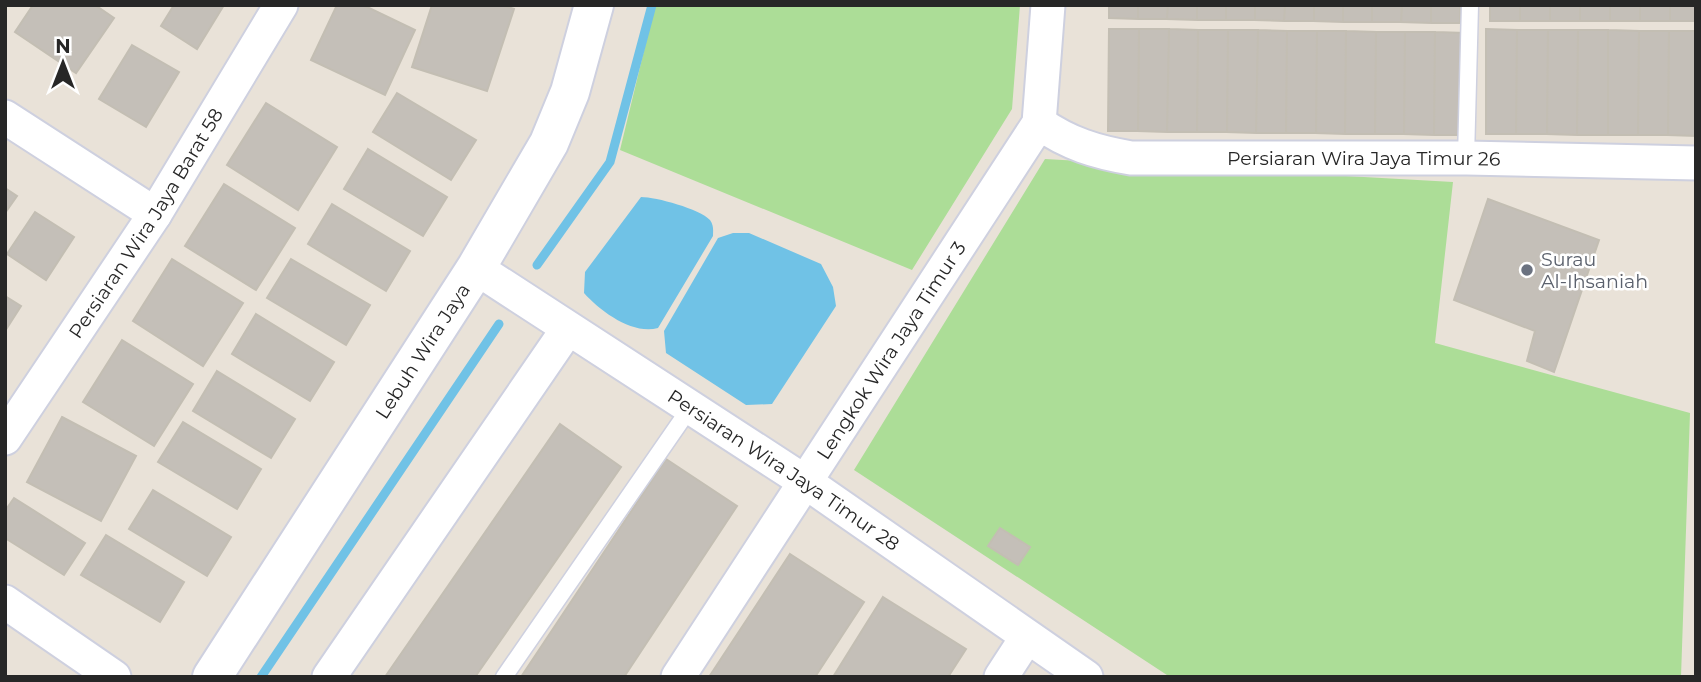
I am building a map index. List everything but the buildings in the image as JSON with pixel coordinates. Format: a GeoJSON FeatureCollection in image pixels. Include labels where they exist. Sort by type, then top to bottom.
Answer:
{"type":"FeatureCollection","features":[{"type":"Feature","properties":{"kind":"street","name":"Persiaran Wira Jaya Barat 58"},"geometry":{"type":"LineString","coordinates":[[5,437],[155,214],[281,5]]}},
{"type":"Feature","properties":{"kind":"street","name":"Lebuh Wira Jaya"},"geometry":{"type":"LineString","coordinates":[[212,677],[476,268],[549,143],[570,92],[594,5]]}},
{"type":"Feature","properties":{"kind":"street","name":"Lengkok Wira Jaya Timur 3"},"geometry":{"type":"LineString","coordinates":[[678,677],[807,483],[1039,123],[1048,5]]}},
{"type":"Feature","properties":{"kind":"street"},"geometry":{"type":"LineString","coordinates":[[5,117],[155,214]]}},
{"type":"Feature","properties":{"kind":"street","name":"Persiaran Wira Jaya Timur 26"},"geometry":{"type":"LineString","coordinates":[[1039,123],[1072,144],[1091,151],[1131,158],[1466,158],[1696,163]]}},
{"type":"Feature","properties":{"kind":"street","name":"Persiaran Wira Jaya Timur 28"},"geometry":{"type":"LineString","coordinates":[[476,268],[567,330],[807,483],[1086,677]]}},
{"type":"Feature","properties":{"kind":"street"},"geometry":{"type":"LineString","coordinates":[[329,677],[567,330]]}},
{"type":"Feature","properties":{"kind":"street"},"geometry":{"type":"LineString","coordinates":[[5,602],[114,677]]}},
{"type":"Feature","properties":{"kind":"street"},"geometry":{"type":"LineString","coordinates":[[1001,677],[1027,637]]}},
{"type":"Feature","properties":{"kind":"lane"},"geometry":{"type":"LineString","coordinates":[[1466,158],[1470,5]]}},
{"type":"Feature","properties":{"kind":"lane"},"geometry":{"type":"LineString","coordinates":[[504,677],[690,408]]}},
{"type":"Feature","properties":{"kind":"green space"},"geometry":{"type":"Polygon","coordinates":[[[655,5],[1020,5],[1012,109],[912,270],[620,150],[655,5]]]}},
{"type":"Feature","properties":{"kind":"green space"},"geometry":{"type":"Polygon","coordinates":[[[1045,159],[1453,182],[1435,343],[1690,413],[1681,677],[1170,677],[854,470],[1045,159]]]}},
{"type":"Feature","properties":{"kind":"water"},"geometry":{"type":"Polygon","coordinates":[[[641,197],[667,201],[697,212],[710,220],[713,230],[713,236],[658,328],[648,329],[618,320],[584,293],[585,272],[641,197]]]}},
{"type":"Feature","properties":{"kind":"water"},"geometry":{"type":"Polygon","coordinates":[[[733,233],[749,233],[821,264],[833,287],[836,306],[772,404],[746,405],[666,353],[664,331],[718,238],[733,233]]]}},
{"type":"Feature","properties":{"kind":"waterway"},"geometry":{"type":"LineString","coordinates":[[537,265],[610,162],[652,5]]}},
{"type":"Feature","properties":{"kind":"waterway"},"geometry":{"type":"LineString","coordinates":[[261,677],[499,324]]}},
{"type":"Feature","properties":{"kind":"place","name":"Surau Al-Ihsaniah"},"geometry":{"type":"Point","coordinates":[1527,270]}}]}
